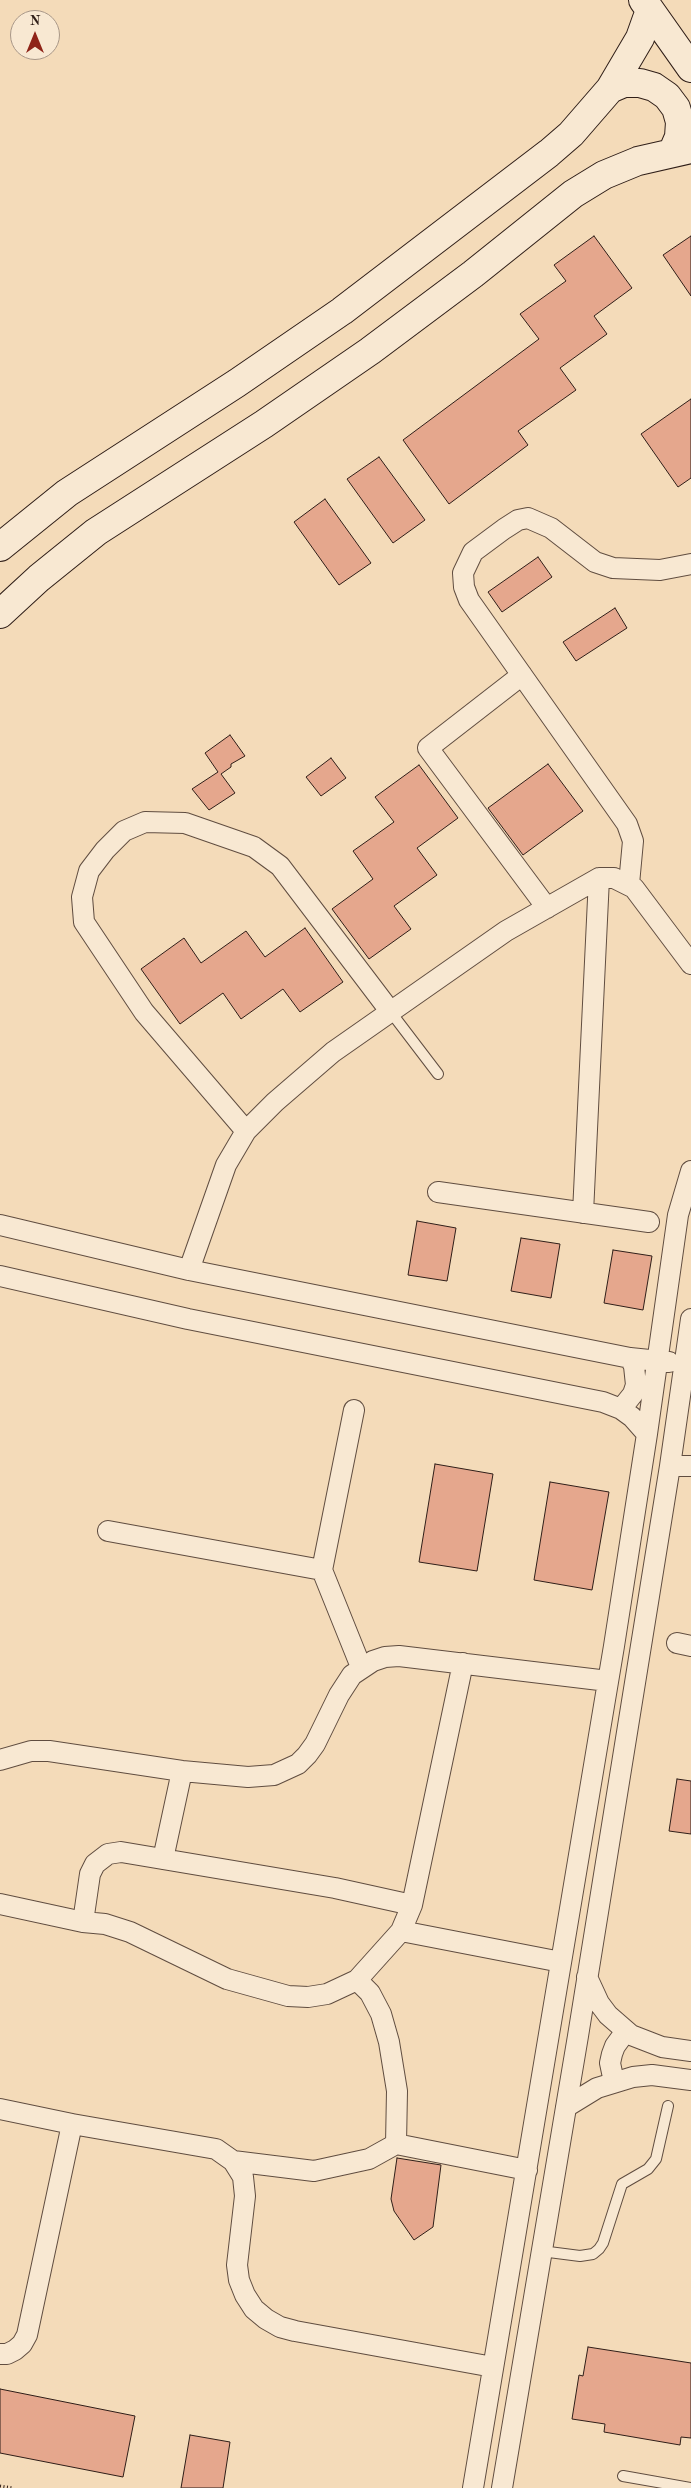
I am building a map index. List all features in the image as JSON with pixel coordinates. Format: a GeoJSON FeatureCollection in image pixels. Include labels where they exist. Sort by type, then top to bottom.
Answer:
{"type":"FeatureCollection","features":[{"type":"Feature","properties":{"kind":"street"},"geometry":{"type":"LineString","coordinates":[[647,5],[691,68]]}},
{"type":"Feature","properties":{"kind":"street"},"geometry":{"type":"LineString","coordinates":[[0,547],[67,493],[237,383],[342,311],[443,236],[571,134],[610,89],[640,38],[647,5]]}},
{"type":"Feature","properties":{"kind":"street"},"geometry":{"type":"LineString","coordinates":[[0,614],[39,578],[96,532],[264,424],[370,351],[473,274],[573,194],[604,175],[638,161],[682,150],[679,137],[680,122],[676,108],[667,96],[654,87],[640,83],[624,84],[610,89]]}},
{"type":"Feature","properties":{"kind":"street"},"geometry":{"type":"LineString","coordinates":[[629,884],[633,841],[627,824],[470,600],[464,587],[463,573],[473,552],[518,520],[528,518],[542,522],[595,562],[613,568],[660,570],[691,564]]}},
{"type":"Feature","properties":{"kind":"street"},"geometry":{"type":"LineString","coordinates":[[522,674],[428,748],[548,908]]}},
{"type":"Feature","properties":{"kind":"street"},"geometry":{"type":"LineString","coordinates":[[246,1132],[144,1012],[84,922],[82,896],[89,871],[105,850],[124,831],[145,822],[185,823],[254,847],[280,866],[390,1011]]}},
{"type":"Feature","properties":{"kind":"street"},"geometry":{"type":"LineString","coordinates":[[583,1213],[599,878]]}},
{"type":"Feature","properties":{"kind":"street"},"geometry":{"type":"LineString","coordinates":[[189,1270],[226,1165],[246,1132],[275,1102],[333,1052],[506,931],[599,878],[614,878],[634,888],[691,964]]}},
{"type":"Feature","properties":{"kind":"street"},"geometry":{"type":"LineString","coordinates":[[473,2488],[614,1646],[647,1434],[678,1214],[691,1171]]}},
{"type":"Feature","properties":{"kind":"street"},"geometry":{"type":"LineString","coordinates":[[438,1192],[650,1222]]}},
{"type":"Feature","properties":{"kind":"street"},"geometry":{"type":"LineString","coordinates":[[0,1225],[189,1270],[630,1358],[688,1364]]}},
{"type":"Feature","properties":{"kind":"street"},"geometry":{"type":"LineString","coordinates":[[0,1276],[188,1319],[603,1402],[621,1409],[632,1417],[647,1434]]}},
{"type":"Feature","properties":{"kind":"street"},"geometry":{"type":"LineString","coordinates":[[502,2488],[688,1364],[691,1319]]}},
{"type":"Feature","properties":{"kind":"street"},"geometry":{"type":"LineString","coordinates":[[621,1409],[628,1402],[636,1385],[634,1366],[630,1358]]}},
{"type":"Feature","properties":{"kind":"street"},"geometry":{"type":"LineString","coordinates":[[354,1410],[322,1570],[361,1667]]}},
{"type":"Feature","properties":{"kind":"street"},"geometry":{"type":"LineString","coordinates":[[670,1466],[691,1466]]}},
{"type":"Feature","properties":{"kind":"street"},"geometry":{"type":"LineString","coordinates":[[108,1531],[322,1570]]}},
{"type":"Feature","properties":{"kind":"street"},"geometry":{"type":"LineString","coordinates":[[614,1646],[640,1649]]}},
{"type":"Feature","properties":{"kind":"street"},"geometry":{"type":"LineString","coordinates":[[0,1760],[31,1751],[49,1751],[182,1771],[261,1777],[286,1771],[307,1754],[344,1684],[361,1667],[385,1657],[398,1656],[608,1681]]}},
{"type":"Feature","properties":{"kind":"street"},"geometry":{"type":"LineString","coordinates":[[0,1904],[83,1922],[105,1924],[130,1932],[227,1979],[288,1996],[308,1997],[327,1994],[356,1980],[401,1931],[412,1905],[463,1663]]}},
{"type":"Feature","properties":{"kind":"street"},"geometry":{"type":"LineString","coordinates":[[163,1859],[182,1771]]}},
{"type":"Feature","properties":{"kind":"street"},"geometry":{"type":"LineString","coordinates":[[83,1922],[90,1874],[95,1864],[103,1857],[121,1852],[335,1888],[412,1905]]}},
{"type":"Feature","properties":{"kind":"street"},"geometry":{"type":"LineString","coordinates":[[401,1931],[561,1962]]}},
{"type":"Feature","properties":{"kind":"street"},"geometry":{"type":"LineString","coordinates":[[587,1977],[599,2003],[608,2015],[626,2030],[646,2042],[691,2051]]}},
{"type":"Feature","properties":{"kind":"street"},"geometry":{"type":"LineString","coordinates":[[356,1980],[370,1993],[381,2014],[389,2042],[398,2091],[396,2144]]}},
{"type":"Feature","properties":{"kind":"street"},"geometry":{"type":"LineString","coordinates":[[614,2082],[610,2063],[612,2054],[614,2046],[626,2030]]}},
{"type":"Feature","properties":{"kind":"street"},"geometry":{"type":"LineString","coordinates":[[566,2107],[597,2088],[614,2082],[652,2075],[691,2080]]}},
{"type":"Feature","properties":{"kind":"street"},"geometry":{"type":"LineString","coordinates":[[0,2108],[72,2124],[206,2145],[221,2151],[233,2161],[243,2177],[245,2187],[237,2264],[239,2280],[249,2302],[266,2320],[280,2327],[296,2331],[493,2367]]}},
{"type":"Feature","properties":{"kind":"street"},"geometry":{"type":"LineString","coordinates":[[0,2354],[7,2354],[15,2350],[22,2344],[27,2335],[72,2124]]}},
{"type":"Feature","properties":{"kind":"street"},"geometry":{"type":"LineString","coordinates":[[233,2161],[314,2171],[369,2159],[396,2144],[527,2170]]}},
{"type":"Feature","properties":{"kind":"lane"},"geometry":{"type":"LineString","coordinates":[[390,1011],[438,1074]]}},
{"type":"Feature","properties":{"kind":"lane"},"geometry":{"type":"LineString","coordinates":[[542,2251],[580,2256],[593,2254],[599,2249],[622,2184],[632,2176],[648,2168],[656,2159],[668,2106]]}},
{"type":"Feature","properties":{"kind":"lane"},"geometry":{"type":"LineString","coordinates":[[623,2476],[691,2488]]}},
{"type":"Feature","properties":{"kind":"path"},"geometry":{"type":"LineString","coordinates":[[0,2486],[12,2488]]}},
{"type":"Feature","properties":{"kind":"building"},"geometry":{"type":"Polygon","coordinates":[[[594,236],[632,288],[594,316],[607,334],[560,368],[576,390],[518,431],[528,445],[449,504],[403,440],[539,339],[520,314],[566,281],[554,265],[594,236]]]}},
{"type":"Feature","properties":{"kind":"building"},"geometry":{"type":"Polygon","coordinates":[[[691,236],[691,296],[663,255],[691,236]]]}},
{"type":"Feature","properties":{"kind":"building"},"geometry":{"type":"Polygon","coordinates":[[[691,399],[691,478],[678,487],[641,434],[691,399]]]}},
{"type":"Feature","properties":{"kind":"building"},"geometry":{"type":"Polygon","coordinates":[[[379,457],[425,520],[393,543],[347,479],[379,457]]]}},
{"type":"Feature","properties":{"kind":"building"},"geometry":{"type":"Polygon","coordinates":[[[325,499],[371,563],[339,585],[294,522],[325,499]]]}},
{"type":"Feature","properties":{"kind":"building"},"geometry":{"type":"Polygon","coordinates":[[[538,557],[552,577],[502,612],[488,592],[538,557]]]}},
{"type":"Feature","properties":{"kind":"building"},"geometry":{"type":"Polygon","coordinates":[[[615,608],[627,628],[576,661],[563,642],[615,608]]]}},
{"type":"Feature","properties":{"kind":"building"},"geometry":{"type":"Polygon","coordinates":[[[230,735],[245,756],[231,764],[231,767],[221,774],[235,793],[209,810],[192,789],[218,772],[205,753],[230,735]]]}},
{"type":"Feature","properties":{"kind":"building"},"geometry":{"type":"Polygon","coordinates":[[[331,758],[346,778],[321,796],[306,777],[331,758]]]}},
{"type":"Feature","properties":{"kind":"building"},"geometry":{"type":"Polygon","coordinates":[[[548,764],[583,811],[523,855],[488,808],[548,764]]]}},
{"type":"Feature","properties":{"kind":"building"},"geometry":{"type":"Polygon","coordinates":[[[419,765],[458,818],[417,848],[437,875],[394,906],[411,929],[369,959],[332,909],[373,879],[353,851],[394,822],[375,797],[419,765]]]}},
{"type":"Feature","properties":{"kind":"building"},"geometry":{"type":"Polygon","coordinates":[[[305,928],[343,982],[300,1012],[283,989],[241,1019],[223,993],[180,1024],[141,969],[184,938],[201,963],[246,931],[265,957],[305,928]]]}},
{"type":"Feature","properties":{"kind":"building"},"geometry":{"type":"Polygon","coordinates":[[[417,1221],[456,1228],[447,1281],[408,1275],[417,1221]]]}},
{"type":"Feature","properties":{"kind":"building"},"geometry":{"type":"Polygon","coordinates":[[[521,1238],[560,1244],[551,1298],[511,1291],[521,1238]]]}},
{"type":"Feature","properties":{"kind":"building"},"geometry":{"type":"Polygon","coordinates":[[[613,1250],[652,1256],[643,1310],[604,1303],[613,1250]]]}},
{"type":"Feature","properties":{"kind":"building"},"geometry":{"type":"Polygon","coordinates":[[[435,1464],[493,1474],[477,1571],[419,1562],[435,1464]]]}},
{"type":"Feature","properties":{"kind":"building"},"geometry":{"type":"Polygon","coordinates":[[[550,1482],[609,1492],[592,1590],[534,1580],[550,1482]]]}},
{"type":"Feature","properties":{"kind":"building"},"geometry":{"type":"Polygon","coordinates":[[[677,1779],[691,1781],[691,1834],[669,1831],[677,1779]]]}},
{"type":"Feature","properties":{"kind":"building"},"geometry":{"type":"Polygon","coordinates":[[[397,2158],[441,2165],[433,2227],[414,2240],[394,2211],[391,2199],[397,2158]]]}},
{"type":"Feature","properties":{"kind":"building"},"geometry":{"type":"Polygon","coordinates":[[[588,2347],[691,2363],[691,2438],[681,2437],[680,2445],[604,2432],[605,2424],[572,2419],[579,2375],[583,2376],[588,2347]]]}},
{"type":"Feature","properties":{"kind":"building"},"geometry":{"type":"Polygon","coordinates":[[[0,2389],[135,2416],[123,2477],[0,2453],[0,2389]]]}},
{"type":"Feature","properties":{"kind":"building"},"geometry":{"type":"Polygon","coordinates":[[[190,2435],[230,2442],[223,2488],[181,2488],[190,2435]]]}}]}
